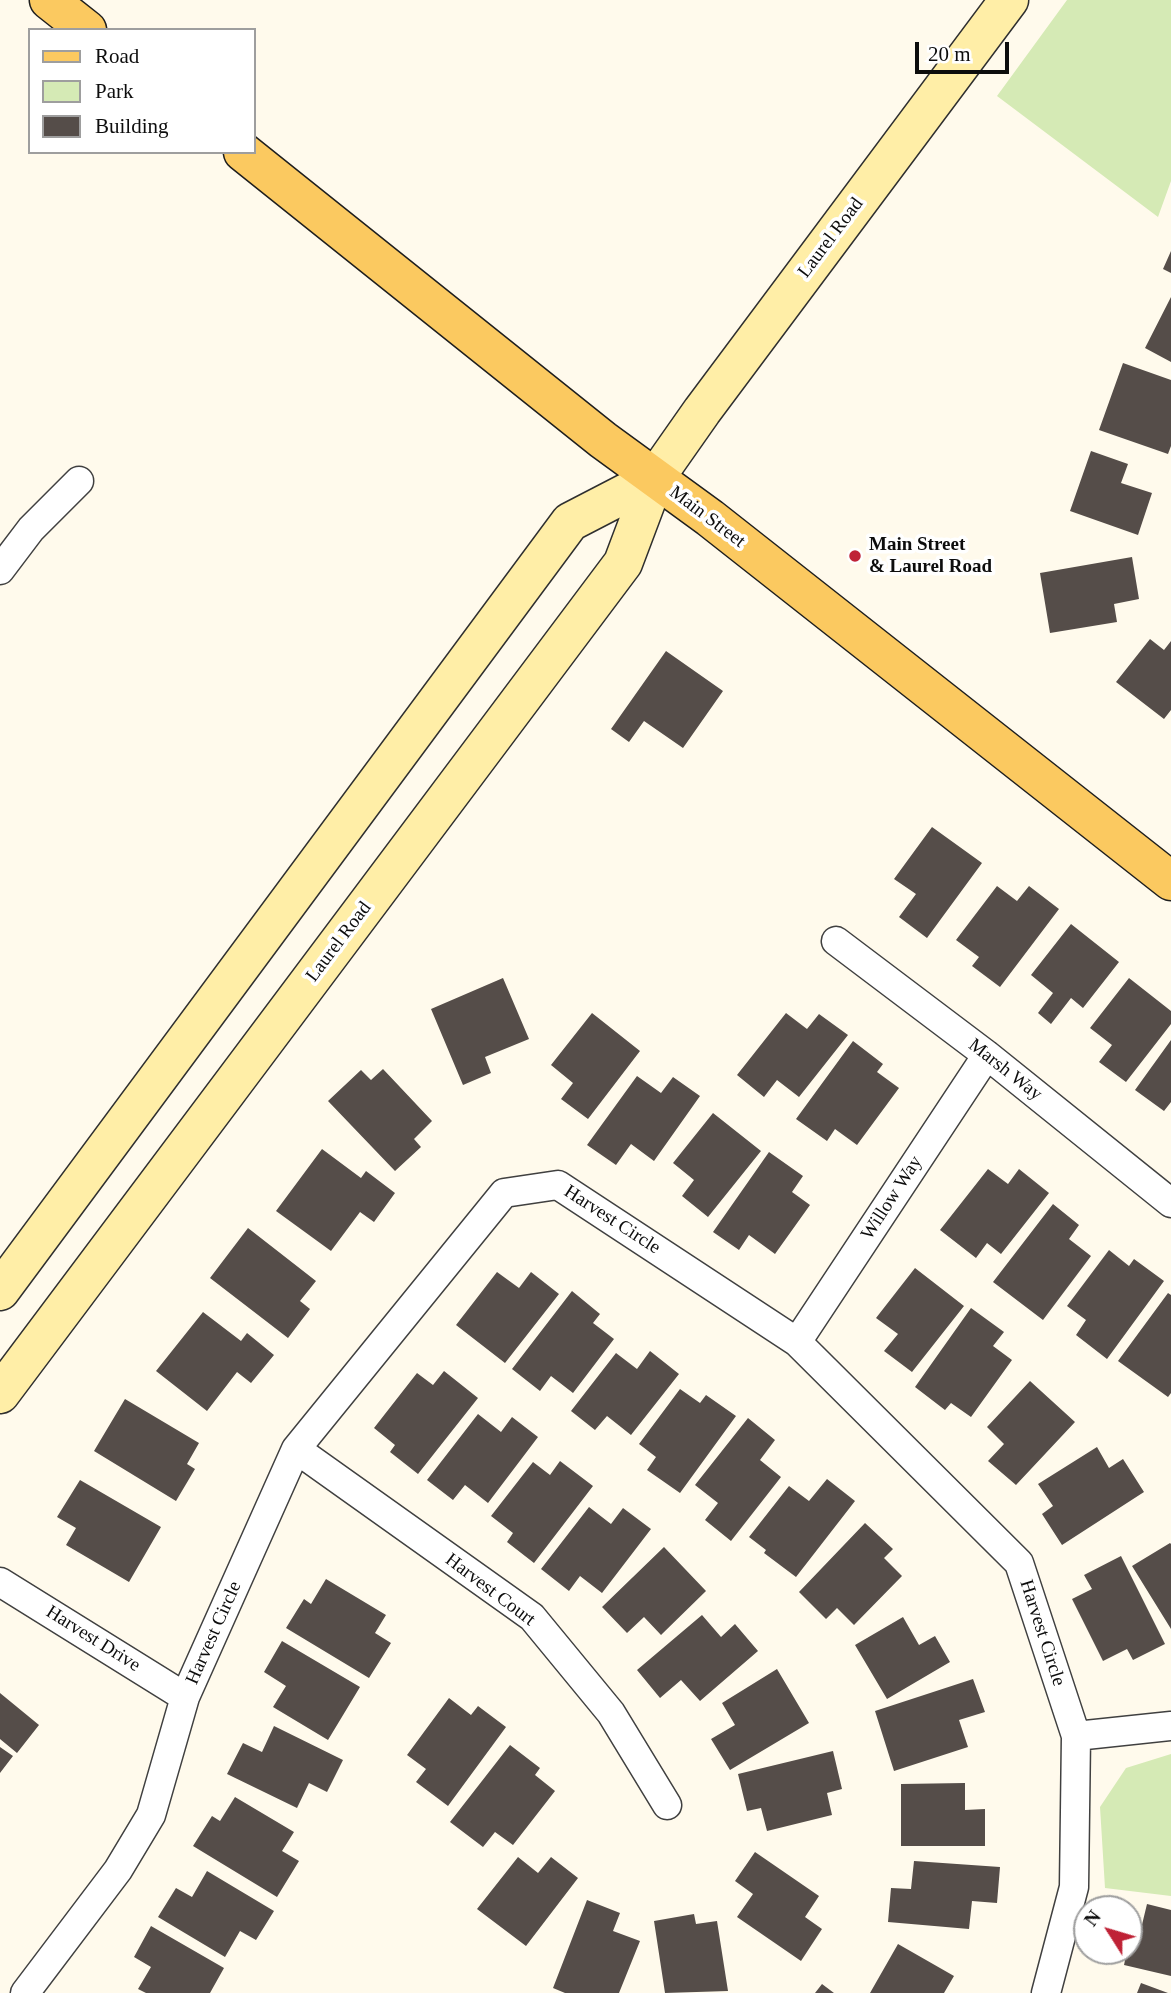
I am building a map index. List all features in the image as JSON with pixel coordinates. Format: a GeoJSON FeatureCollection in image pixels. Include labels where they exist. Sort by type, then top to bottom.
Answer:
{"type":"FeatureCollection","features":[{"type":"Feature","properties":{"kind":"main road"},"geometry":{"type":"LineString","coordinates":[[48,0],[84,28]]}},
{"type":"Feature","properties":{"kind":"main road","name":"Laurel Road"},"geometry":{"type":"LineString","coordinates":[[0,1394],[624,563],[655,478],[702,411],[1009,0]]}},
{"type":"Feature","properties":{"kind":"main road","name":"Main Street"},"geometry":{"type":"LineString","coordinates":[[246,154],[603,440],[710,518],[1171,881]]}},
{"type":"Feature","properties":{"kind":"main road","name":"Laurel Road"},"geometry":{"type":"LineString","coordinates":[[0,1291],[570,522],[655,478]]}},
{"type":"Feature","properties":{"kind":"street"},"geometry":{"type":"LineString","coordinates":[[0,570],[31,529],[79,481]]}},
{"type":"Feature","properties":{"kind":"street","name":"Marsh Way"},"geometry":{"type":"LineString","coordinates":[[835,941],[987,1055],[1171,1203]]}},
{"type":"Feature","properties":{"kind":"street","name":"Willow Way"},"geometry":{"type":"LineString","coordinates":[[797,1342],[987,1055]]}},
{"type":"Feature","properties":{"kind":"street","name":"Harvest Circle"},"geometry":{"type":"LineString","coordinates":[[25,1993],[118,1870],[151,1815],[185,1697],[296,1449],[503,1192],[558,1185],[797,1342],[1019,1563],[1076,1736],[1074,1887],[1046,1993]]}},
{"type":"Feature","properties":{"kind":"street","name":"Harvest Court"},"geometry":{"type":"LineString","coordinates":[[296,1449],[531,1617],[611,1713],[667,1805]]}},
{"type":"Feature","properties":{"kind":"street","name":"Harvest Drive"},"geometry":{"type":"LineString","coordinates":[[0,1582],[185,1697]]}},
{"type":"Feature","properties":{"kind":"street"},"geometry":{"type":"LineString","coordinates":[[1076,1736],[1171,1726]]}},
{"type":"Feature","properties":{"kind":"green space"},"geometry":{"type":"Polygon","coordinates":[[[1067,0],[1171,0],[1171,181],[1158,217],[997,96],[1067,0]]]}},
{"type":"Feature","properties":{"kind":"green space"},"geometry":{"type":"Polygon","coordinates":[[[1171,1754],[1171,1896],[1105,1888],[1100,1807],[1126,1768],[1171,1754]]]}},
{"type":"Feature","properties":{"kind":"building"},"geometry":{"type":"Polygon","coordinates":[[[1171,251],[1171,273],[1163,269],[1171,251]]]}},
{"type":"Feature","properties":{"kind":"building"},"geometry":{"type":"Polygon","coordinates":[[[1171,297],[1171,362],[1145,348],[1171,297]]]}},
{"type":"Feature","properties":{"kind":"building"},"geometry":{"type":"Polygon","coordinates":[[[1123,363],[1171,380],[1171,446],[1168,454],[1099,430],[1123,363]]]}},
{"type":"Feature","properties":{"kind":"building"},"geometry":{"type":"Polygon","coordinates":[[[1091,451],[1128,464],[1121,483],[1152,493],[1138,535],[1070,511],[1091,451]]]}},
{"type":"Feature","properties":{"kind":"building"},"geometry":{"type":"Polygon","coordinates":[[[1132,557],[1139,599],[1114,604],[1117,622],[1050,633],[1040,573],[1132,557]]]}},
{"type":"Feature","properties":{"kind":"building"},"geometry":{"type":"Polygon","coordinates":[[[1150,639],[1164,650],[1171,641],[1171,710],[1164,719],[1116,682],[1150,639]]]}},
{"type":"Feature","properties":{"kind":"building"},"geometry":{"type":"Polygon","coordinates":[[[666,651],[723,691],[683,748],[644,721],[629,742],[611,729],[666,651]]]}},
{"type":"Feature","properties":{"kind":"building"},"geometry":{"type":"Polygon","coordinates":[[[932,827],[982,863],[927,938],[899,917],[916,894],[894,879],[932,827]]]}},
{"type":"Feature","properties":{"kind":"building"},"geometry":{"type":"Polygon","coordinates":[[[997,886],[1017,901],[1029,886],[1059,909],[1000,987],[972,966],[979,957],[956,940],[997,886]]]}},
{"type":"Feature","properties":{"kind":"building"},"geometry":{"type":"Polygon","coordinates":[[[1071,924],[1119,962],[1083,1008],[1071,998],[1051,1024],[1038,1013],[1053,993],[1031,975],[1071,924]]]}},
{"type":"Feature","properties":{"kind":"building"},"geometry":{"type":"Polygon","coordinates":[[[503,978],[529,1039],[485,1057],[491,1073],[463,1085],[431,1009],[503,978]]]}},
{"type":"Feature","properties":{"kind":"building"},"geometry":{"type":"Polygon","coordinates":[[[1129,978],[1171,1011],[1171,1024],[1126,1082],[1099,1062],[1112,1045],[1090,1028],[1129,978]]]}},
{"type":"Feature","properties":{"kind":"building"},"geometry":{"type":"Polygon","coordinates":[[[592,1013],[640,1051],[588,1119],[561,1099],[573,1083],[551,1065],[592,1013]]]}},
{"type":"Feature","properties":{"kind":"building"},"geometry":{"type":"Polygon","coordinates":[[[786,1013],[807,1029],[819,1014],[848,1035],[799,1097],[777,1080],[764,1097],[737,1075],[786,1013]]]}},
{"type":"Feature","properties":{"kind":"building"},"geometry":{"type":"Polygon","coordinates":[[[1171,1040],[1171,1102],[1164,1111],[1135,1090],[1171,1040]]]}},
{"type":"Feature","properties":{"kind":"building"},"geometry":{"type":"Polygon","coordinates":[[[853,1041],[883,1064],[877,1072],[899,1088],[857,1145],[835,1129],[827,1141],[796,1119],[853,1041]]]}},
{"type":"Feature","properties":{"kind":"building"},"geometry":{"type":"Polygon","coordinates":[[[383,1069],[432,1121],[414,1139],[421,1147],[395,1171],[328,1101],[361,1070],[371,1080],[383,1069]]]}},
{"type":"Feature","properties":{"kind":"building"},"geometry":{"type":"Polygon","coordinates":[[[637,1076],[661,1093],[673,1077],[700,1096],[654,1161],[631,1144],[616,1165],[587,1145],[637,1076]]]}},
{"type":"Feature","properties":{"kind":"building"},"geometry":{"type":"Polygon","coordinates":[[[713,1113],[761,1151],[708,1217],[682,1196],[694,1180],[673,1163],[713,1113]]]}},
{"type":"Feature","properties":{"kind":"building"},"geometry":{"type":"Polygon","coordinates":[[[322,1149],[361,1178],[366,1171],[395,1193],[374,1222],[360,1212],[331,1251],[276,1211],[322,1149]]]}},
{"type":"Feature","properties":{"kind":"building"},"geometry":{"type":"Polygon","coordinates":[[[769,1152],[803,1176],[792,1192],[810,1205],[775,1254],[749,1235],[739,1250],[713,1232],[769,1152]]]}},
{"type":"Feature","properties":{"kind":"building"},"geometry":{"type":"Polygon","coordinates":[[[988,1169],[1008,1184],[1019,1169],[1049,1193],[1001,1254],[987,1243],[976,1258],[940,1230],[988,1169]]]}},
{"type":"Feature","properties":{"kind":"building"},"geometry":{"type":"Polygon","coordinates":[[[1053,1204],[1079,1225],[1069,1239],[1091,1256],[1043,1320],[993,1282],[1053,1204]]]}},
{"type":"Feature","properties":{"kind":"building"},"geometry":{"type":"Polygon","coordinates":[[[248,1228],[316,1281],[300,1301],[310,1309],[288,1338],[210,1278],[248,1228]]]}},
{"type":"Feature","properties":{"kind":"building"},"geometry":{"type":"Polygon","coordinates":[[[1109,1250],[1129,1266],[1134,1259],[1164,1281],[1107,1359],[1076,1335],[1086,1320],[1067,1306],[1109,1250]]]}},
{"type":"Feature","properties":{"kind":"building"},"geometry":{"type":"Polygon","coordinates":[[[915,1268],[964,1306],[912,1372],[884,1351],[898,1334],[876,1318],[915,1268]]]}},
{"type":"Feature","properties":{"kind":"building"},"geometry":{"type":"Polygon","coordinates":[[[497,1272],[519,1288],[531,1272],[559,1294],[505,1363],[456,1325],[497,1272]]]}},
{"type":"Feature","properties":{"kind":"building"},"geometry":{"type":"Polygon","coordinates":[[[572,1291],[600,1314],[593,1323],[614,1339],[573,1393],[551,1376],[540,1391],[512,1369],[572,1291]]]}},
{"type":"Feature","properties":{"kind":"building"},"geometry":{"type":"Polygon","coordinates":[[[1168,1293],[1171,1295],[1171,1393],[1168,1397],[1118,1361],[1168,1293]]]}},
{"type":"Feature","properties":{"kind":"building"},"geometry":{"type":"Polygon","coordinates":[[[971,1308],[1004,1332],[993,1346],[1012,1360],[971,1417],[951,1403],[945,1410],[915,1387],[971,1308]]]}},
{"type":"Feature","properties":{"kind":"building"},"geometry":{"type":"Polygon","coordinates":[[[203,1312],[241,1341],[247,1333],[274,1355],[251,1383],[237,1372],[207,1411],[156,1371],[203,1312]]]}},
{"type":"Feature","properties":{"kind":"building"},"geometry":{"type":"Polygon","coordinates":[[[650,1351],[679,1374],[631,1435],[607,1416],[595,1430],[571,1411],[616,1353],[637,1369],[650,1351]]]}},
{"type":"Feature","properties":{"kind":"building"},"geometry":{"type":"Polygon","coordinates":[[[444,1371],[478,1398],[418,1474],[390,1452],[395,1445],[374,1428],[417,1373],[433,1385],[444,1371]]]}},
{"type":"Feature","properties":{"kind":"building"},"geometry":{"type":"Polygon","coordinates":[[[1030,1381],[1075,1422],[1016,1485],[988,1461],[1004,1444],[987,1427],[1030,1381]]]}},
{"type":"Feature","properties":{"kind":"building"},"geometry":{"type":"Polygon","coordinates":[[[680,1389],[700,1403],[706,1395],[736,1416],[680,1493],[647,1470],[656,1457],[639,1444],[680,1389]]]}},
{"type":"Feature","properties":{"kind":"building"},"geometry":{"type":"Polygon","coordinates":[[[125,1399],[199,1443],[187,1464],[195,1469],[176,1501],[94,1451],[125,1399]]]}},
{"type":"Feature","properties":{"kind":"building"},"geometry":{"type":"Polygon","coordinates":[[[478,1414],[501,1432],[512,1417],[538,1437],[488,1503],[465,1485],[453,1500],[427,1480],[478,1414]]]}},
{"type":"Feature","properties":{"kind":"building"},"geometry":{"type":"Polygon","coordinates":[[[748,1418],[775,1440],[760,1460],[781,1477],[731,1541],[705,1520],[718,1503],[695,1485],[748,1418]]]}},
{"type":"Feature","properties":{"kind":"building"},"geometry":{"type":"Polygon","coordinates":[[[1097,1447],[1109,1468],[1123,1459],[1144,1492],[1062,1545],[1042,1514],[1053,1506],[1038,1484],[1097,1447]]]}},
{"type":"Feature","properties":{"kind":"building"},"geometry":{"type":"Polygon","coordinates":[[[560,1461],[593,1486],[534,1563],[507,1542],[513,1533],[491,1516],[533,1462],[550,1475],[560,1461]]]}},
{"type":"Feature","properties":{"kind":"building"},"geometry":{"type":"Polygon","coordinates":[[[827,1479],[855,1501],[796,1577],[764,1553],[766,1550],[749,1537],[789,1486],[809,1501],[827,1479]]]}},
{"type":"Feature","properties":{"kind":"building"},"geometry":{"type":"Polygon","coordinates":[[[80,1480],[161,1527],[129,1582],[66,1545],[76,1528],[57,1517],[80,1480]]]}},
{"type":"Feature","properties":{"kind":"building"},"geometry":{"type":"Polygon","coordinates":[[[589,1507],[611,1524],[623,1508],[651,1529],[602,1593],[580,1576],[569,1591],[541,1569],[589,1507]]]}},
{"type":"Feature","properties":{"kind":"building"},"geometry":{"type":"Polygon","coordinates":[[[865,1523],[893,1549],[884,1558],[902,1576],[854,1625],[837,1608],[826,1619],[799,1592],[865,1523]]]}},
{"type":"Feature","properties":{"kind":"building"},"geometry":{"type":"Polygon","coordinates":[[[1171,1544],[1171,1629],[1132,1566],[1171,1544]]]}},
{"type":"Feature","properties":{"kind":"building"},"geometry":{"type":"Polygon","coordinates":[[[664,1547],[706,1591],[661,1635],[644,1617],[627,1633],[602,1607],[664,1547]]]}},
{"type":"Feature","properties":{"kind":"building"},"geometry":{"type":"Polygon","coordinates":[[[1121,1556],[1165,1644],[1133,1660],[1127,1649],[1103,1661],[1072,1599],[1092,1589],[1084,1575],[1121,1556]]]}},
{"type":"Feature","properties":{"kind":"building"},"geometry":{"type":"Polygon","coordinates":[[[326,1579],[386,1615],[375,1633],[391,1643],[369,1678],[286,1628],[304,1599],[311,1604],[326,1579]]]}},
{"type":"Feature","properties":{"kind":"building"},"geometry":{"type":"Polygon","coordinates":[[[702,1615],[721,1637],[735,1624],[758,1651],[700,1701],[681,1680],[660,1698],[637,1670],[702,1615]]]}},
{"type":"Feature","properties":{"kind":"building"},"geometry":{"type":"Polygon","coordinates":[[[903,1617],[919,1645],[935,1636],[950,1662],[887,1699],[855,1645],[903,1617]]]}},
{"type":"Feature","properties":{"kind":"building"},"geometry":{"type":"Polygon","coordinates":[[[282,1641],[360,1687],[328,1740],[273,1707],[286,1686],[264,1672],[282,1641]]]}},
{"type":"Feature","properties":{"kind":"building"},"geometry":{"type":"Polygon","coordinates":[[[777,1669],[809,1723],[730,1770],[711,1739],[735,1725],[722,1703],[777,1669]]]}},
{"type":"Feature","properties":{"kind":"building"},"geometry":{"type":"Polygon","coordinates":[[[973,1679],[985,1712],[959,1720],[968,1747],[894,1771],[875,1711],[973,1679]]]}},
{"type":"Feature","properties":{"kind":"building"},"geometry":{"type":"Polygon","coordinates":[[[0,1693],[39,1725],[17,1753],[0,1739],[0,1693]]]}},
{"type":"Feature","properties":{"kind":"building"},"geometry":{"type":"Polygon","coordinates":[[[449,1698],[471,1715],[478,1706],[506,1727],[448,1806],[416,1782],[426,1769],[407,1755],[449,1698]]]}},
{"type":"Feature","properties":{"kind":"building"},"geometry":{"type":"Polygon","coordinates":[[[274,1726],[343,1760],[327,1792],[309,1783],[297,1808],[227,1774],[243,1743],[262,1752],[274,1726]]]}},
{"type":"Feature","properties":{"kind":"building"},"geometry":{"type":"Polygon","coordinates":[[[510,1745],[540,1768],[535,1775],[555,1791],[513,1845],[495,1832],[483,1847],[450,1822],[510,1745]]]}},
{"type":"Feature","properties":{"kind":"building"},"geometry":{"type":"Polygon","coordinates":[[[0,1747],[13,1756],[0,1773],[0,1747]]]}},
{"type":"Feature","properties":{"kind":"building"},"geometry":{"type":"Polygon","coordinates":[[[833,1751],[842,1789],[827,1793],[832,1815],[767,1831],[761,1808],[747,1811],[738,1774],[833,1751]]]}},
{"type":"Feature","properties":{"kind":"building"},"geometry":{"type":"Polygon","coordinates":[[[965,1783],[965,1810],[985,1809],[985,1846],[901,1846],[901,1784],[965,1783]]]}},
{"type":"Feature","properties":{"kind":"building"},"geometry":{"type":"Polygon","coordinates":[[[235,1797],[294,1832],[282,1851],[299,1861],[277,1897],[193,1846],[212,1816],[220,1821],[235,1797]]]}},
{"type":"Feature","properties":{"kind":"building"},"geometry":{"type":"Polygon","coordinates":[[[755,1852],[819,1896],[805,1917],[822,1929],[801,1961],[737,1917],[753,1894],[735,1881],[755,1852]]]}},
{"type":"Feature","properties":{"kind":"building"},"geometry":{"type":"Polygon","coordinates":[[[518,1857],[538,1873],[551,1857],[578,1878],[526,1946],[477,1909],[518,1857]]]}},
{"type":"Feature","properties":{"kind":"building"},"geometry":{"type":"Polygon","coordinates":[[[914,1861],[1000,1867],[997,1903],[972,1901],[969,1929],[888,1922],[891,1888],[911,1889],[914,1861]]]}},
{"type":"Feature","properties":{"kind":"building"},"geometry":{"type":"Polygon","coordinates":[[[207,1871],[274,1911],[256,1940],[240,1931],[225,1957],[158,1917],[176,1888],[192,1897],[207,1871]]]}},
{"type":"Feature","properties":{"kind":"building"},"geometry":{"type":"Polygon","coordinates":[[[587,1900],[620,1913],[613,1931],[640,1941],[619,1993],[565,1993],[553,1988],[587,1900]]]}},
{"type":"Feature","properties":{"kind":"building"},"geometry":{"type":"Polygon","coordinates":[[[1147,1904],[1171,1910],[1171,1976],[1124,1965],[1143,1965],[1143,1921],[1147,1904]]]}},
{"type":"Feature","properties":{"kind":"building"},"geometry":{"type":"Polygon","coordinates":[[[694,1914],[696,1924],[717,1921],[728,1991],[665,1993],[654,1921],[694,1914]]]}},
{"type":"Feature","properties":{"kind":"building"},"geometry":{"type":"Polygon","coordinates":[[[151,1926],[224,1968],[210,1993],[146,1993],[138,1989],[151,1967],[134,1957],[151,1926]]]}},
{"type":"Feature","properties":{"kind":"building"},"geometry":{"type":"Polygon","coordinates":[[[898,1944],[954,1976],[944,1993],[870,1993],[898,1944]]]}},
{"type":"Feature","properties":{"kind":"building"},"geometry":{"type":"Polygon","coordinates":[[[1141,1983],[1168,1993],[1137,1993],[1141,1983]]]}},
{"type":"Feature","properties":{"kind":"building"},"geometry":{"type":"Polygon","coordinates":[[[822,1984],[834,1993],[815,1993],[822,1984]]]}},
{"type":"Feature","properties":{"kind":"place","name":"Main Street & Laurel Road"},"geometry":{"type":"Point","coordinates":[855,556]}}]}
